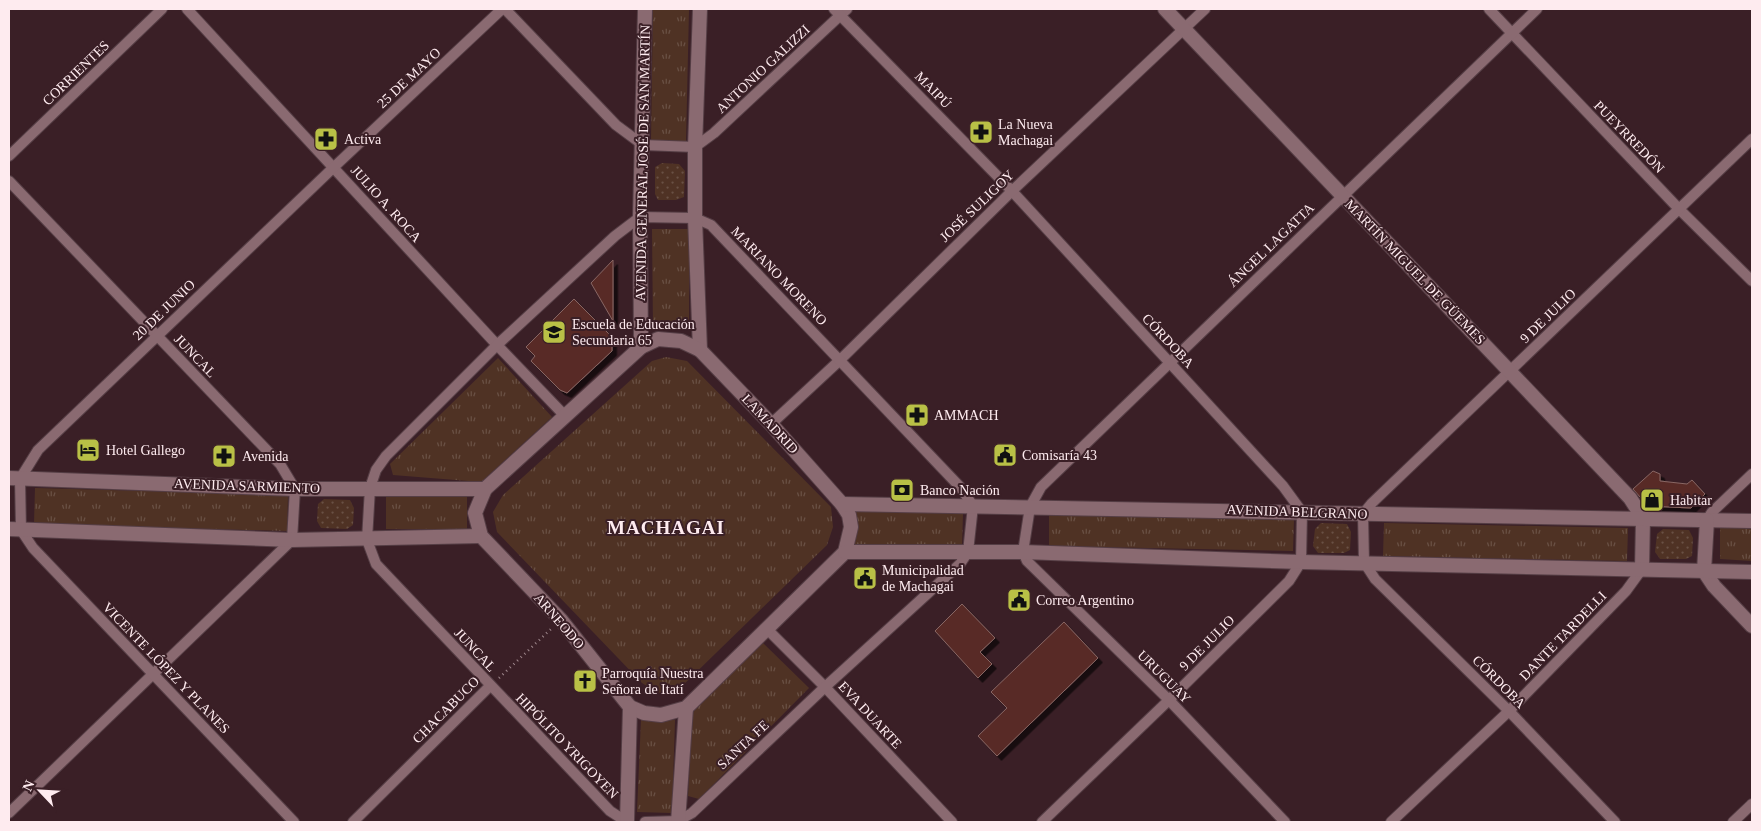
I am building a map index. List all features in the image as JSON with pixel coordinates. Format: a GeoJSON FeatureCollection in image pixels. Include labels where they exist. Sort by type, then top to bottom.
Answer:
{"type":"FeatureCollection","features":[{"type":"Feature","properties":{"kind":"street","name":"CORRIENTES"},"geometry":{"type":"LineString","coordinates":[[9,156],[162,9]]}},
{"type":"Feature","properties":{"kind":"street","name":"JULIO A. ROCA"},"geometry":{"type":"LineString","coordinates":[[187,9],[497,346],[566,417]]}},
{"type":"Feature","properties":{"kind":"street","name":"25 DE MAYO"},"geometry":{"type":"LineString","coordinates":[[334,167],[503,9]]}},
{"type":"Feature","properties":{"kind":"street"},"geometry":{"type":"LineString","coordinates":[[503,9],[616,125],[642,145],[695,146]]}},
{"type":"Feature","properties":{"kind":"street","name":"AVENIDA GENERAL JOSÉ DE SAN MARTÍN"},"geometry":{"type":"LineString","coordinates":[[641,347],[640,218],[645,9]]}},
{"type":"Feature","properties":{"kind":"street"},"geometry":{"type":"LineString","coordinates":[[700,9],[695,146],[695,218],[700,350]]}},
{"type":"Feature","properties":{"kind":"street","name":"MARTÍN MIGUEL DE GÜEMES"},"geometry":{"type":"LineString","coordinates":[[1165,9],[1630,498],[1643,518]]}},
{"type":"Feature","properties":{"kind":"street","name":"JOSÉ SULIGOY"},"geometry":{"type":"LineString","coordinates":[[771,424],[840,360],[1012,191],[1205,9]]}},
{"type":"Feature","properties":{"kind":"street","name":"PUEYRREDÓN"},"geometry":{"type":"LineString","coordinates":[[1489,9],[1679,209],[1752,280]]}},
{"type":"Feature","properties":{"kind":"street","name":"ÁNGEL LAGATTA"},"geometry":{"type":"LineString","coordinates":[[1030,506],[1041,487],[1537,9]]}},
{"type":"Feature","properties":{"kind":"street","name":"ANTONIO GALIZZI"},"geometry":{"type":"LineString","coordinates":[[695,146],[714,133],[840,11]]}},
{"type":"Feature","properties":{"kind":"street","name":"MAIPÚ"},"geometry":{"type":"LineString","coordinates":[[840,11],[1012,191]]}},
{"type":"Feature","properties":{"kind":"street","name":"9 DE JULIO"},"geometry":{"type":"LineString","coordinates":[[1363,514],[1372,503],[1752,139]]}},
{"type":"Feature","properties":{"kind":"street","name":"20 DE JUNIO"},"geometry":{"type":"LineString","coordinates":[[14,478],[38,450],[334,167]]}},
{"type":"Feature","properties":{"kind":"street","name":"JUNCAL"},"geometry":{"type":"LineString","coordinates":[[9,181],[280,464],[295,489]]}},
{"type":"Feature","properties":{"kind":"street","name":"CÓRDOBA"},"geometry":{"type":"LineString","coordinates":[[1012,191],[1283,486],[1302,512]]}},
{"type":"Feature","properties":{"kind":"street"},"geometry":{"type":"LineString","coordinates":[[366,540],[370,488],[376,470],[386,456],[497,346],[615,236],[640,218],[695,218]]}},
{"type":"Feature","properties":{"kind":"street","name":"MARIANO MORENO"},"geometry":{"type":"LineString","coordinates":[[695,218],[711,225],[840,360]]}},
{"type":"Feature","properties":{"kind":"street","name":"LAMADRID"},"geometry":{"type":"LineString","coordinates":[[641,347],[658,339],[681,341],[700,350],[771,424],[842,504],[849,515],[851,527],[845,552]]}},
{"type":"Feature","properties":{"kind":"street"},"geometry":{"type":"LineString","coordinates":[[14,478],[15,530],[292,540],[366,540],[481,536],[475,513],[485,489],[641,347]]}},
{"type":"Feature","properties":{"kind":"street"},"geometry":{"type":"LineString","coordinates":[[840,360],[961,488],[973,506],[968,552]]}},
{"type":"Feature","properties":{"kind":"street"},"geometry":{"type":"LineString","coordinates":[[1752,474],[1712,512],[1707,520],[1704,571],[1714,586],[1752,626]]}},
{"type":"Feature","properties":{"kind":"street","name":"AVENIDA SARMIENTO"},"geometry":{"type":"LineString","coordinates":[[14,478],[295,489],[485,489]]}},
{"type":"Feature","properties":{"kind":"street"},"geometry":{"type":"LineString","coordinates":[[9,813],[292,540],[295,489]]}},
{"type":"Feature","properties":{"kind":"street","name":"AVENIDA BELGRANO"},"geometry":{"type":"LineString","coordinates":[[842,504],[1030,506],[1752,521]]}},
{"type":"Feature","properties":{"kind":"street"},"geometry":{"type":"LineString","coordinates":[[1023,552],[1030,506]]}},
{"type":"Feature","properties":{"kind":"street"},"geometry":{"type":"LineString","coordinates":[[1301,562],[1302,512]]}},
{"type":"Feature","properties":{"kind":"street"},"geometry":{"type":"LineString","coordinates":[[1363,514],[1364,562]]}},
{"type":"Feature","properties":{"kind":"street"},"geometry":{"type":"LineString","coordinates":[[1642,568],[1643,518]]}},
{"type":"Feature","properties":{"kind":"street","name":"VICENTE LÓPEZ Y PLANES"},"geometry":{"type":"LineString","coordinates":[[15,530],[294,822]]}},
{"type":"Feature","properties":{"kind":"street","name":"ARNEODO"},"geometry":{"type":"LineString","coordinates":[[481,536],[561,620],[630,707]]}},
{"type":"Feature","properties":{"kind":"street","name":"JUNCAL"},"geometry":{"type":"LineString","coordinates":[[366,540],[376,564],[490,686]]}},
{"type":"Feature","properties":{"kind":"street"},"geometry":{"type":"LineString","coordinates":[[627,822],[630,707],[644,713],[661,715],[686,708],[845,552],[1023,552],[1301,562],[1642,568],[1752,572]]}},
{"type":"Feature","properties":{"kind":"street","name":"SANTA FE"},"geometry":{"type":"LineString","coordinates":[[678,822],[692,813],[825,687],[960,564],[968,552]]}},
{"type":"Feature","properties":{"kind":"street","name":"URUGUAY"},"geometry":{"type":"LineString","coordinates":[[1023,552],[1027,561],[1168,700],[1285,822]]}},
{"type":"Feature","properties":{"kind":"street","name":"9 DE JULIO"},"geometry":{"type":"LineString","coordinates":[[1042,822],[1289,581],[1301,562]]}},
{"type":"Feature","properties":{"kind":"street","name":"CÓRDOBA"},"geometry":{"type":"LineString","coordinates":[[1364,562],[1375,579],[1509,711],[1615,822]]}},
{"type":"Feature","properties":{"kind":"street","name":"DANTE TARDELLI"},"geometry":{"type":"LineString","coordinates":[[1391,822],[1509,711],[1626,591],[1642,568]]}},
{"type":"Feature","properties":{"kind":"street","name":"EVA DUARTE"},"geometry":{"type":"LineString","coordinates":[[767,629],[825,687],[952,822]]}},
{"type":"Feature","properties":{"kind":"street","name":"CHACABUCO"},"geometry":{"type":"LineString","coordinates":[[353,822],[490,686]]}},
{"type":"Feature","properties":{"kind":"street","name":"HIPÓLITO YRIGOYEN"},"geometry":{"type":"LineString","coordinates":[[490,686],[610,811],[627,822]]}},
{"type":"Feature","properties":{"kind":"street"},"geometry":{"type":"LineString","coordinates":[[644,822],[678,822],[686,708]]}},
{"type":"Feature","properties":{"kind":"street"},"geometry":{"type":"LineString","coordinates":[[1733,822],[1752,804]]}},
{"type":"Feature","properties":{"kind":"path","name":"CHACABUCO"},"geometry":{"type":"LineString","coordinates":[[490,686],[561,620]]}},
{"type":"Feature","properties":{"kind":"green space"},"geometry":{"type":"Polygon","coordinates":[[[653,9],[689,9],[686,141],[651,141],[653,9]]]}},
{"type":"Feature","properties":{"kind":"green space"},"geometry":{"type":"Polygon","coordinates":[[[662,163],[679,164],[685,171],[684,197],[676,200],[658,200],[655,194],[655,167],[662,163]]]}},
{"type":"Feature","properties":{"kind":"green space"},"geometry":{"type":"Polygon","coordinates":[[[652,229],[689,229],[689,328],[653,328],[652,229]]]}},
{"type":"Feature","properties":{"kind":"green space"},"geometry":{"type":"Polygon","coordinates":[[[666,357],[687,361],[831,507],[833,527],[827,545],[679,689],[658,693],[642,683],[497,532],[493,512],[503,495],[652,361],[666,357]]]}},
{"type":"Feature","properties":{"kind":"green space"},"geometry":{"type":"Polygon","coordinates":[[[498,358],[552,417],[481,482],[393,475],[390,464],[498,358]]]}},
{"type":"Feature","properties":{"kind":"green space"},"geometry":{"type":"Polygon","coordinates":[[[35,488],[288,495],[287,531],[34,524],[35,488]]]}},
{"type":"Feature","properties":{"kind":"green space"},"geometry":{"type":"Polygon","coordinates":[[[386,496],[467,496],[467,529],[386,529],[386,496]]]}},
{"type":"Feature","properties":{"kind":"green space"},"geometry":{"type":"Polygon","coordinates":[[[324,499],[350,500],[354,508],[353,525],[347,529],[321,528],[317,521],[318,504],[324,499]]]}},
{"type":"Feature","properties":{"kind":"green space"},"geometry":{"type":"Polygon","coordinates":[[[856,511],[963,513],[962,545],[855,544],[856,511]]]}},
{"type":"Feature","properties":{"kind":"green space"},"geometry":{"type":"Polygon","coordinates":[[[1049,513],[1294,518],[1293,551],[1049,546],[1049,513]]]}},
{"type":"Feature","properties":{"kind":"green space"},"geometry":{"type":"Polygon","coordinates":[[[1321,523],[1347,524],[1351,532],[1350,550],[1344,553],[1318,553],[1313,546],[1315,529],[1321,523]]]}},
{"type":"Feature","properties":{"kind":"green space"},"geometry":{"type":"Polygon","coordinates":[[[1384,523],[1628,528],[1627,561],[1383,556],[1384,523]]]}},
{"type":"Feature","properties":{"kind":"green space"},"geometry":{"type":"Polygon","coordinates":[[[1720,528],[1752,528],[1752,561],[1720,559],[1720,528]]]}},
{"type":"Feature","properties":{"kind":"green space"},"geometry":{"type":"Polygon","coordinates":[[[1663,529],[1689,530],[1693,538],[1692,556],[1686,559],[1660,559],[1655,552],[1657,534],[1663,529]]]}},
{"type":"Feature","properties":{"kind":"green space"},"geometry":{"type":"Polygon","coordinates":[[[763,643],[809,688],[699,799],[688,796],[693,712],[763,643]]]}},
{"type":"Feature","properties":{"kind":"green space"},"geometry":{"type":"Polygon","coordinates":[[[641,719],[675,720],[672,813],[637,812],[641,719]]]}},
{"type":"Feature","properties":{"kind":"building"},"geometry":{"type":"Polygon","coordinates":[[[613,260],[613,321],[591,283],[613,260]]]}},
{"type":"Feature","properties":{"kind":"building"},"geometry":{"type":"Polygon","coordinates":[[[574,299],[612,337],[612,351],[567,393],[560,390],[531,361],[535,356],[526,347],[574,299]]]}},
{"type":"Feature","properties":{"kind":"building"},"geometry":{"type":"Polygon","coordinates":[[[1653,471],[1660,474],[1660,481],[1687,484],[1692,480],[1705,494],[1691,508],[1648,506],[1633,489],[1653,471]]]}},
{"type":"Feature","properties":{"kind":"building"},"geometry":{"type":"Polygon","coordinates":[[[962,604],[995,638],[980,652],[992,664],[978,678],[935,631],[962,604]]]}},
{"type":"Feature","properties":{"kind":"building"},"geometry":{"type":"Polygon","coordinates":[[[1064,622],[1098,658],[997,756],[978,736],[1007,708],[991,692],[1064,622]]]}},
{"type":"Feature","properties":{"kind":"place","name":"La Nueva Machagai"},"geometry":{"type":"Point","coordinates":[981,132]}},
{"type":"Feature","properties":{"kind":"place","name":"Activa"},"geometry":{"type":"Point","coordinates":[326,139]}},
{"type":"Feature","properties":{"kind":"place","name":"Escuela de Educación Secundaria 65"},"geometry":{"type":"Point","coordinates":[554,332]}},
{"type":"Feature","properties":{"kind":"place","name":"AMMACH"},"geometry":{"type":"Point","coordinates":[917,415]}},
{"type":"Feature","properties":{"kind":"place","name":"Hotel Gallego"},"geometry":{"type":"Point","coordinates":[88,450]}},
{"type":"Feature","properties":{"kind":"place","name":"Comisaría 43"},"geometry":{"type":"Point","coordinates":[1005,455]}},
{"type":"Feature","properties":{"kind":"place","name":"Avenida"},"geometry":{"type":"Point","coordinates":[224,456]}},
{"type":"Feature","properties":{"kind":"place","name":"Banco Nación"},"geometry":{"type":"Point","coordinates":[902,490]}},
{"type":"Feature","properties":{"kind":"place","name":"Habitar"},"geometry":{"type":"Point","coordinates":[1652,500]}},
{"type":"Feature","properties":{"kind":"place","name":"Municipalidad de Machagai"},"geometry":{"type":"Point","coordinates":[865,578]}},
{"type":"Feature","properties":{"kind":"place","name":"Correo Argentino"},"geometry":{"type":"Point","coordinates":[1019,600]}},
{"type":"Feature","properties":{"kind":"place","name":"Parroquía Nuestra Señora de Itatí"},"geometry":{"type":"Point","coordinates":[585,681]}},
{"type":"Feature","properties":{"kind":"district","name":"MACHAGAI"},"geometry":{"type":"Point","coordinates":[666,527]}}]}
